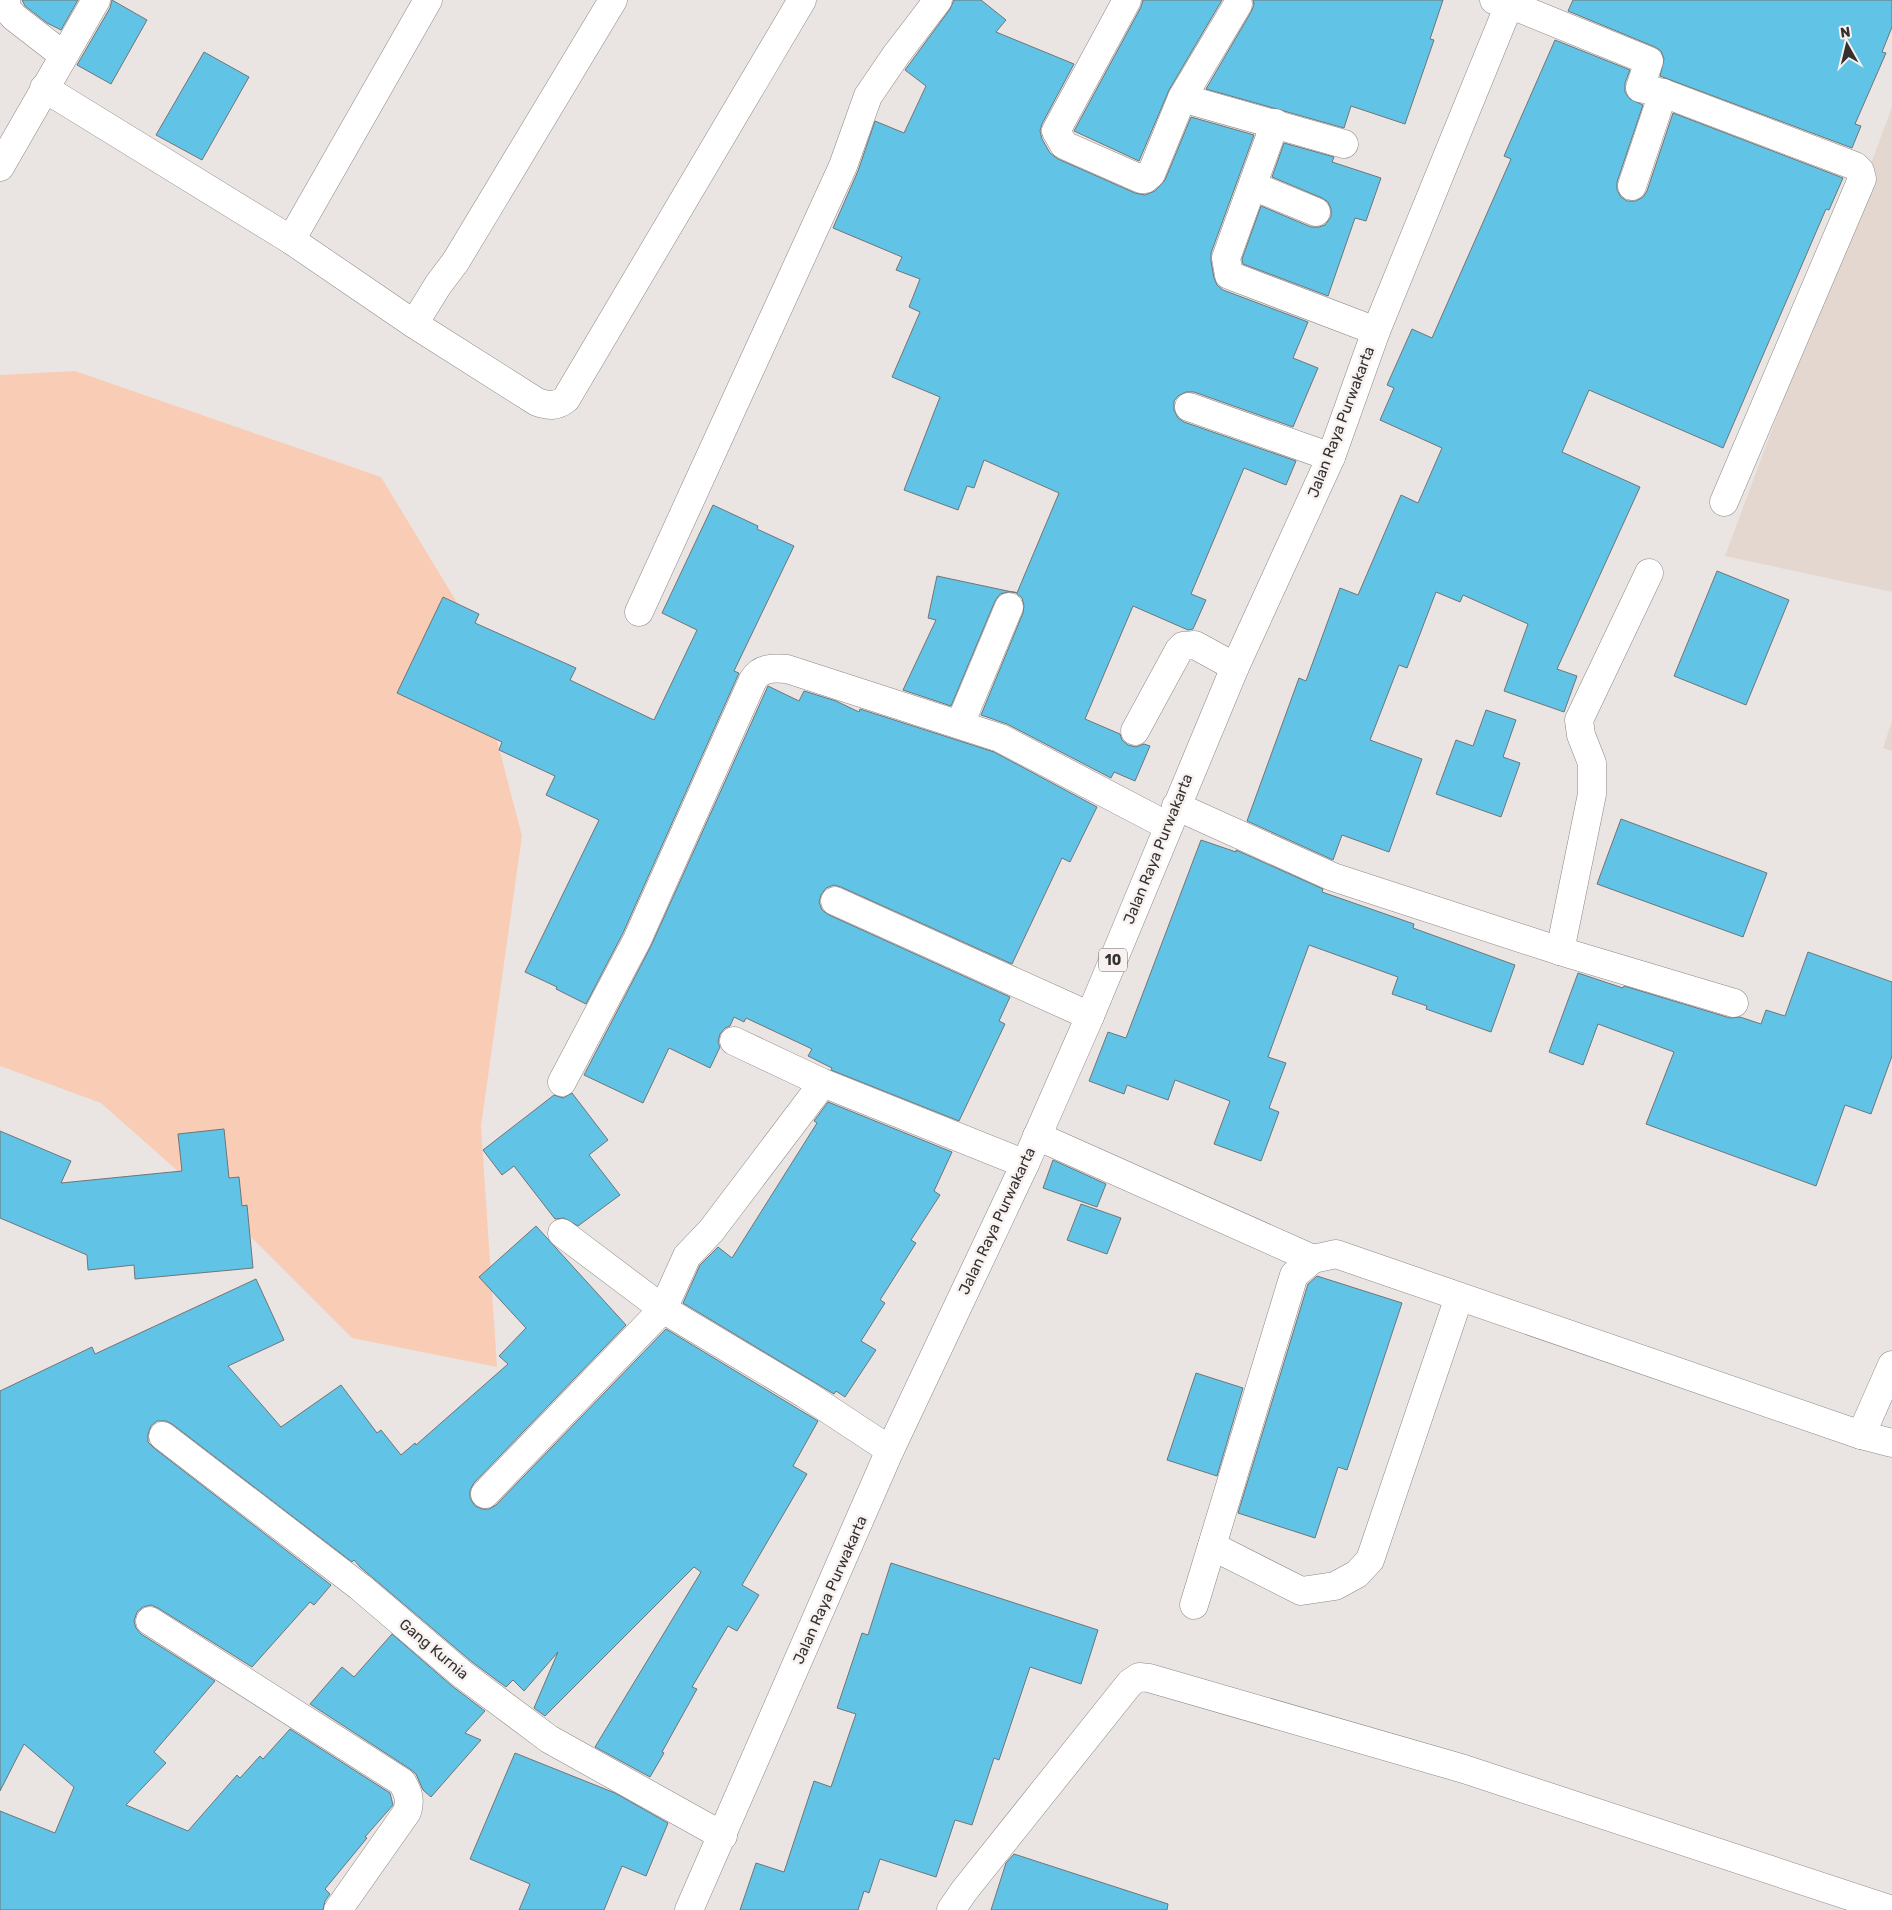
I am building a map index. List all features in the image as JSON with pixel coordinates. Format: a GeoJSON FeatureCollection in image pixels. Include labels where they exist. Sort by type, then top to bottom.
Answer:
{"type":"FeatureCollection","features":[{"type":"Feature","properties":{"kind":"main road"},"geometry":{"type":"LineString","coordinates":[[6,0],[6,8],[14,17],[63,55]]}},
{"type":"Feature","properties":{"kind":"main road"},"geometry":{"type":"LineString","coordinates":[[0,167],[96,0]]}},
{"type":"Feature","properties":{"kind":"main road"},"geometry":{"type":"LineString","coordinates":[[291,240],[428,0]]}},
{"type":"Feature","properties":{"kind":"main road"},"geometry":{"type":"LineString","coordinates":[[414,324],[438,285],[456,262],[614,0]]}},
{"type":"Feature","properties":{"kind":"main road"},"geometry":{"type":"LineString","coordinates":[[44,88],[291,240],[414,324],[536,402],[549,406],[559,404],[566,399],[802,0]]}},
{"type":"Feature","properties":{"kind":"main road"},"geometry":{"type":"LineString","coordinates":[[639,612],[843,166],[868,96],[896,55],[938,0]]}},
{"type":"Feature","properties":{"kind":"main road"},"geometry":{"type":"LineString","coordinates":[[1127,0],[1056,131],[1064,144],[1141,179],[1145,179],[1151,174],[1182,98],[1238,4]]}},
{"type":"Feature","properties":{"kind":"main road"},"geometry":{"type":"LineString","coordinates":[[1504,1],[1649,61],[1640,88],[1663,93],[1855,166],[1860,171],[1862,179],[1724,502]]}},
{"type":"Feature","properties":{"kind":"main road","name":"Jalan Raya Purwakarta"},"geometry":{"type":"LineString","coordinates":[[689,1910],[723,1836],[890,1450],[1025,1164],[1090,1016],[1235,667],[1331,458],[1376,331],[1504,1]]}},
{"type":"Feature","properties":{"kind":"main road"},"geometry":{"type":"LineString","coordinates":[[1632,186],[1663,93]]}},
{"type":"Feature","properties":{"kind":"main road"},"geometry":{"type":"LineString","coordinates":[[1182,98],[1344,144]]}},
{"type":"Feature","properties":{"kind":"main road"},"geometry":{"type":"LineString","coordinates":[[1275,123],[1226,258],[1229,275],[1376,331]]}},
{"type":"Feature","properties":{"kind":"main road"},"geometry":{"type":"LineString","coordinates":[[1253,186],[1316,212]]}},
{"type":"Feature","properties":{"kind":"main road"},"geometry":{"type":"LineString","coordinates":[[1189,407],[1331,458]]}},
{"type":"Feature","properties":{"kind":"main road"},"geometry":{"type":"LineString","coordinates":[[1560,951],[1592,794],[1592,763],[1581,735],[1579,720],[1649,572]]}},
{"type":"Feature","properties":{"kind":"main road"},"geometry":{"type":"LineString","coordinates":[[960,724],[1009,607]]}},
{"type":"Feature","properties":{"kind":"main road"},"geometry":{"type":"LineString","coordinates":[[1135,731],[1179,650],[1183,646],[1195,645],[1235,667]]}},
{"type":"Feature","properties":{"kind":"main road"},"geometry":{"type":"LineString","coordinates":[[562,1082],[636,940],[753,680],[758,672],[772,668],[787,669],[1000,738],[1172,816],[1333,877],[1560,951],[1734,1003]]}},
{"type":"Feature","properties":{"kind":"main road"},"geometry":{"type":"LineString","coordinates":[[835,901],[1090,1016]]}},
{"type":"Feature","properties":{"kind":"main road"},"geometry":{"type":"LineString","coordinates":[[734,1041],[823,1083],[1025,1164]]}},
{"type":"Feature","properties":{"kind":"main road"},"geometry":{"type":"LineString","coordinates":[[485,1494],[663,1308],[687,1256],[711,1230],[823,1083]]}},
{"type":"Feature","properties":{"kind":"main road"},"geometry":{"type":"LineString","coordinates":[[1037,1136],[1313,1259]]}},
{"type":"Feature","properties":{"kind":"main road"},"geometry":{"type":"LineString","coordinates":[[562,1233],[663,1308],[806,1394],[890,1450]]}},
{"type":"Feature","properties":{"kind":"main road"},"geometry":{"type":"LineString","coordinates":[[1194,1605],[1294,1275],[1313,1259],[1336,1254],[1861,1435],[1892,1443]]}},
{"type":"Feature","properties":{"kind":"main road"},"geometry":{"type":"LineString","coordinates":[[1212,1546],[1301,1591],[1335,1586],[1357,1574],[1370,1560],[1459,1297]]}},
{"type":"Feature","properties":{"kind":"main road"},"geometry":{"type":"LineString","coordinates":[[1861,1435],[1892,1364]]}},
{"type":"Feature","properties":{"kind":"main road","name":"Gang Kurnia"},"geometry":{"type":"LineString","coordinates":[[163,1436],[360,1587],[462,1674],[549,1739],[723,1836]]}},
{"type":"Feature","properties":{"kind":"main road"},"geometry":{"type":"LineString","coordinates":[[150,1621],[402,1782],[410,1804],[407,1812],[338,1910]]}},
{"type":"Feature","properties":{"kind":"main road"},"geometry":{"type":"LineString","coordinates":[[951,1910],[964,1891],[1130,1683],[1139,1677],[1149,1678],[1464,1769],[1892,1910]]}},
{"type":"Feature","properties":{"kind":"shaded area"},"geometry":{"type":"Polygon","coordinates":[[[1892,107],[1892,592],[1725,556],[1892,107]]]}},
{"type":"Feature","properties":{"kind":"shaded area"},"geometry":{"type":"Polygon","coordinates":[[[75,371],[381,477],[464,614],[522,836],[481,1126],[497,1367],[352,1338],[241,1227],[101,1103],[0,1066],[0,375],[75,371]]]}},
{"type":"Feature","properties":{"kind":"shaded area"},"geometry":{"type":"Polygon","coordinates":[[[1892,721],[1892,751],[1883,748],[1892,721]]]}},
{"type":"Feature","properties":{"kind":"building"},"geometry":{"type":"Polygon","coordinates":[[[22,0],[78,0],[61,30],[47,23],[25,6],[22,0]]]}},
{"type":"Feature","properties":{"kind":"building"},"geometry":{"type":"Polygon","coordinates":[[[112,0],[147,20],[111,84],[77,65],[110,8],[112,0]]]}},
{"type":"Feature","properties":{"kind":"building"},"geometry":{"type":"Polygon","coordinates":[[[954,0],[981,0],[1006,20],[996,32],[1074,64],[1040,131],[1050,153],[1058,159],[1135,193],[1145,195],[1155,191],[1165,180],[1191,117],[1254,135],[1211,253],[1214,278],[1217,285],[1223,290],[1308,322],[1293,358],[1318,368],[1293,427],[1194,392],[1186,392],[1178,396],[1174,401],[1174,410],[1178,418],[1184,422],[1296,461],[1286,485],[1244,468],[1191,594],[1206,600],[1193,629],[1188,630],[1133,606],[1085,719],[1120,734],[1122,740],[1128,745],[1136,747],[1144,744],[1150,746],[1135,781],[1114,772],[1111,778],[1007,724],[981,715],[1023,613],[1022,598],[1016,593],[1059,493],[984,460],[974,488],[967,486],[958,510],[904,490],[940,397],[892,377],[920,312],[909,307],[920,279],[896,270],[902,257],[833,228],[858,171],[875,121],[904,133],[926,86],[905,70],[950,9],[954,0]]]}},
{"type":"Feature","properties":{"kind":"building"},"geometry":{"type":"Polygon","coordinates":[[[1143,0],[1222,0],[1169,90],[1139,161],[1074,131],[1143,0]]]}},
{"type":"Feature","properties":{"kind":"building"},"geometry":{"type":"Polygon","coordinates":[[[1253,0],[1443,0],[1430,39],[1434,40],[1405,124],[1351,106],[1344,128],[1206,89],[1251,12],[1254,5],[1253,0]]]}},
{"type":"Feature","properties":{"kind":"building"},"geometry":{"type":"Polygon","coordinates":[[[1573,0],[1892,0],[1892,27],[1882,52],[1886,53],[1855,124],[1861,126],[1852,148],[1660,76],[1664,59],[1661,51],[1568,11],[1573,0]]]}},
{"type":"Feature","properties":{"kind":"building"},"geometry":{"type":"Polygon","coordinates":[[[1555,40],[1630,70],[1625,83],[1625,92],[1630,99],[1643,105],[1617,182],[1617,190],[1621,197],[1627,201],[1636,201],[1643,197],[1647,191],[1673,113],[1843,178],[1829,210],[1826,209],[1723,448],[1589,390],[1562,452],[1640,487],[1557,669],[1577,676],[1564,712],[1504,691],[1528,624],[1463,595],[1460,602],[1436,592],[1407,668],[1399,665],[1370,740],[1422,759],[1389,852],[1342,835],[1333,860],[1247,821],[1299,678],[1306,681],[1340,588],[1358,595],[1401,495],[1418,503],[1442,448],[1380,420],[1394,388],[1387,385],[1412,329],[1432,338],[1511,159],[1504,156],[1555,40]]]}},
{"type":"Feature","properties":{"kind":"building"},"geometry":{"type":"Polygon","coordinates":[[[204,52],[249,77],[202,160],[156,135],[204,52]]]}},
{"type":"Feature","properties":{"kind":"building"},"geometry":{"type":"Polygon","coordinates":[[[1284,143],[1334,157],[1332,162],[1381,178],[1366,221],[1355,218],[1328,296],[1243,264],[1242,259],[1261,206],[1311,227],[1325,225],[1331,217],[1331,209],[1328,202],[1272,177],[1284,143]]]}},
{"type":"Feature","properties":{"kind":"building"},"geometry":{"type":"Polygon","coordinates":[[[713,505],[758,526],[757,529],[794,546],[734,671],[739,673],[623,933],[586,1004],[556,989],[557,987],[525,972],[599,820],[546,795],[555,776],[499,750],[502,742],[397,693],[443,597],[479,614],[475,623],[576,668],[570,680],[654,720],[697,630],[662,613],[713,505]]]}},
{"type":"Feature","properties":{"kind":"building"},"geometry":{"type":"Polygon","coordinates":[[[1717,571],[1789,600],[1746,705],[1674,676],[1717,571]]]}},
{"type":"Feature","properties":{"kind":"building"},"geometry":{"type":"Polygon","coordinates":[[[937,576],[1012,592],[1000,594],[995,601],[951,706],[903,690],[936,620],[928,618],[937,576]]]}},
{"type":"Feature","properties":{"kind":"building"},"geometry":{"type":"Polygon","coordinates":[[[768,686],[799,701],[804,691],[836,701],[859,712],[860,709],[994,752],[1097,807],[1070,862],[1062,858],[1012,964],[841,887],[834,885],[826,888],[821,895],[819,902],[822,910],[829,915],[1010,997],[999,1021],[1005,1024],[959,1121],[831,1070],[832,1068],[808,1056],[812,1049],[746,1018],[744,1022],[734,1017],[730,1026],[725,1028],[720,1034],[718,1042],[720,1047],[710,1068],[669,1048],[643,1103],[584,1075],[651,946],[768,686]]]}},
{"type":"Feature","properties":{"kind":"building"},"geometry":{"type":"Polygon","coordinates":[[[1486,710],[1516,720],[1503,757],[1520,763],[1501,817],[1436,794],[1456,740],[1473,746],[1486,710]]]}},
{"type":"Feature","properties":{"kind":"building"},"geometry":{"type":"Polygon","coordinates":[[[1621,819],[1767,873],[1743,937],[1597,884],[1621,819]]]}},
{"type":"Feature","properties":{"kind":"building"},"geometry":{"type":"Polygon","coordinates":[[[1201,840],[1236,852],[1236,850],[1323,889],[1322,892],[1414,924],[1413,928],[1515,965],[1491,1032],[1426,1009],[1427,1006],[1392,994],[1398,977],[1309,945],[1268,1057],[1286,1063],[1269,1108],[1279,1112],[1261,1161],[1214,1144],[1230,1101],[1175,1080],[1168,1100],[1127,1085],[1124,1094],[1089,1081],[1108,1032],[1126,1038],[1201,840]]]}},
{"type":"Feature","properties":{"kind":"building"},"geometry":{"type":"Polygon","coordinates":[[[1808,952],[1892,982],[1892,1056],[1871,1114],[1845,1105],[1816,1186],[1646,1124],[1674,1052],[1598,1024],[1583,1065],[1549,1052],[1578,973],[1623,988],[1624,986],[1730,1018],[1740,1017],[1761,1024],[1766,1010],[1785,1016],[1808,952]]]}},
{"type":"Feature","properties":{"kind":"building"},"geometry":{"type":"Polygon","coordinates":[[[572,1093],[608,1140],[589,1155],[620,1195],[578,1226],[564,1218],[555,1219],[514,1166],[502,1175],[483,1150],[554,1095],[563,1098],[572,1093]]]}},
{"type":"Feature","properties":{"kind":"building"},"geometry":{"type":"Polygon","coordinates":[[[828,1102],[952,1152],[934,1191],[940,1195],[911,1240],[916,1243],[880,1300],[885,1303],[861,1341],[876,1350],[845,1397],[836,1391],[834,1394],[683,1303],[700,1265],[718,1247],[732,1258],[817,1123],[814,1121],[828,1102]]]}},
{"type":"Feature","properties":{"kind":"building"},"geometry":{"type":"Polygon","coordinates":[[[224,1129],[229,1178],[239,1177],[242,1206],[247,1205],[253,1268],[135,1279],[134,1265],[88,1270],[87,1255],[0,1218],[0,1131],[71,1161],[61,1183],[182,1171],[178,1134],[224,1129]]]}},
{"type":"Feature","properties":{"kind":"building"},"geometry":{"type":"Polygon","coordinates":[[[1053,1160],[1106,1184],[1097,1207],[1043,1188],[1053,1160]]]}},
{"type":"Feature","properties":{"kind":"building"},"geometry":{"type":"Polygon","coordinates":[[[1081,1204],[1121,1218],[1107,1254],[1067,1240],[1081,1204]]]}},
{"type":"Feature","properties":{"kind":"building"},"geometry":{"type":"Polygon","coordinates":[[[536,1226],[626,1325],[474,1483],[470,1490],[470,1498],[475,1506],[489,1509],[496,1505],[666,1329],[818,1421],[793,1466],[807,1474],[742,1585],[759,1595],[737,1631],[728,1626],[692,1687],[697,1689],[650,1777],[595,1747],[701,1572],[694,1567],[545,1716],[534,1708],[558,1652],[524,1691],[513,1680],[506,1687],[472,1662],[354,1560],[352,1562],[172,1424],[166,1421],[157,1421],[151,1426],[148,1434],[148,1442],[154,1448],[331,1585],[314,1605],[310,1602],[252,1667],[158,1608],[151,1605],[143,1607],[137,1612],[134,1621],[136,1628],[141,1634],[215,1681],[154,1752],[166,1763],[126,1805],[188,1831],[237,1775],[240,1778],[260,1756],[263,1759],[290,1729],[390,1793],[393,1805],[365,1837],[367,1838],[325,1889],[330,1894],[325,1901],[323,1910],[0,1910],[0,1811],[55,1833],[74,1787],[24,1744],[0,1791],[0,1391],[92,1347],[95,1354],[256,1279],[284,1340],[228,1366],[281,1427],[341,1385],[377,1433],[381,1430],[401,1455],[415,1443],[416,1445],[508,1364],[499,1356],[526,1328],[479,1277],[536,1226]]]}},
{"type":"Feature","properties":{"kind":"building"},"geometry":{"type":"Polygon","coordinates":[[[1317,1276],[1402,1303],[1347,1470],[1338,1467],[1315,1538],[1238,1513],[1308,1284],[1317,1276]]]}},
{"type":"Feature","properties":{"kind":"building"},"geometry":{"type":"Polygon","coordinates":[[[1196,1373],[1243,1388],[1217,1476],[1167,1460],[1196,1373]]]}},
{"type":"Feature","properties":{"kind":"building"},"geometry":{"type":"Polygon","coordinates":[[[891,1563],[1098,1630],[1081,1684],[1030,1667],[999,1760],[994,1758],[972,1825],[955,1820],[936,1877],[880,1859],[869,1893],[864,1891],[858,1910],[740,1910],[756,1863],[784,1872],[814,1781],[831,1787],[856,1714],[837,1708],[862,1633],[868,1635],[891,1563]]]}},
{"type":"Feature","properties":{"kind":"building"},"geometry":{"type":"Polygon","coordinates":[[[392,1634],[452,1686],[485,1711],[465,1733],[481,1740],[431,1797],[423,1790],[416,1774],[410,1769],[310,1704],[342,1667],[354,1677],[392,1634]]]}},
{"type":"Feature","properties":{"kind":"building"},"geometry":{"type":"Polygon","coordinates":[[[515,1753],[615,1793],[668,1823],[646,1876],[622,1866],[604,1910],[519,1910],[530,1884],[470,1859],[515,1753]]]}},
{"type":"Feature","properties":{"kind":"building"},"geometry":{"type":"Polygon","coordinates":[[[1014,1854],[1168,1904],[1167,1910],[991,1910],[1006,1863],[1014,1854]]]}}]}
